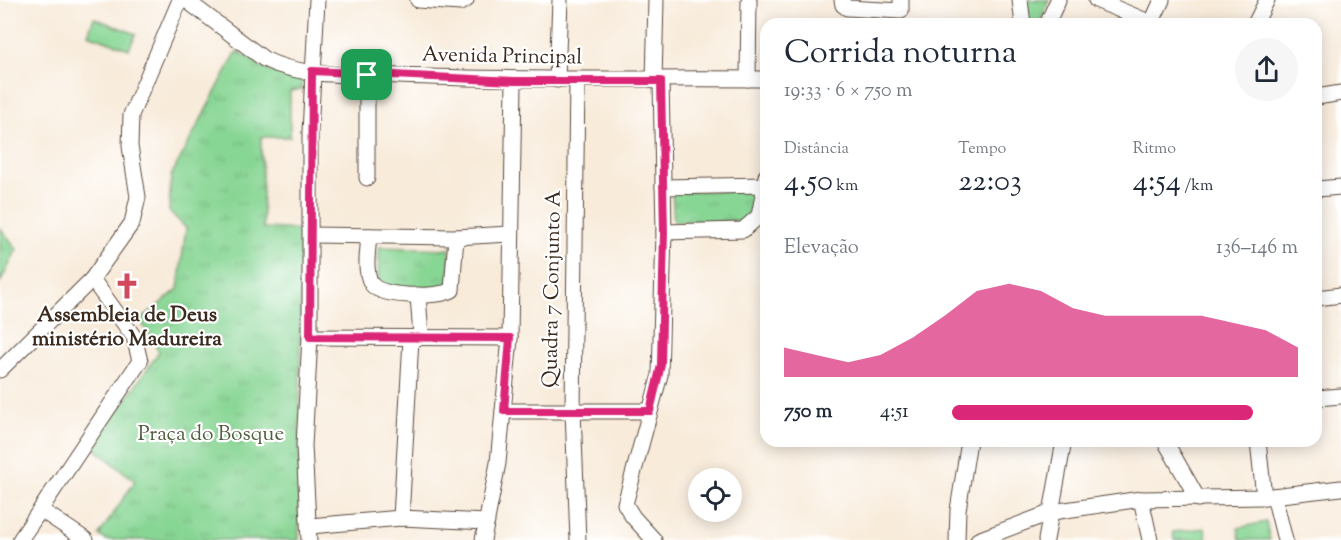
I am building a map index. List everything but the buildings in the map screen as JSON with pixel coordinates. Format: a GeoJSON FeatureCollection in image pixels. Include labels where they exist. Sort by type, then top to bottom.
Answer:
{"type":"FeatureCollection","features":[{"type":"Feature","properties":{"kind":"street"},"geometry":{"type":"LineString","coordinates":[[0,370],[92,279],[132,223],[138,197],[130,146],[131,115],[180,0]]}},
{"type":"Feature","properties":{"kind":"street","name":"Avenida Principal"},"geometry":{"type":"LineString","coordinates":[[186,0],[264,59],[276,65],[312,71],[514,81],[760,79]]}},
{"type":"Feature","properties":{"kind":"street"},"geometry":{"type":"LineString","coordinates":[[317,0],[312,71],[310,337],[304,446],[310,533],[402,518],[487,522]]}},
{"type":"Feature","properties":{"kind":"street"},"geometry":{"type":"LineString","coordinates":[[418,0],[460,3],[466,0]]}},
{"type":"Feature","properties":{"kind":"street"},"geometry":{"type":"LineString","coordinates":[[557,80],[560,0]]}},
{"type":"Feature","properties":{"kind":"street"},"geometry":{"type":"LineString","coordinates":[[654,540],[633,518],[625,504],[660,375],[664,232],[656,0]]}},
{"type":"Feature","properties":{"kind":"street"},"geometry":{"type":"LineString","coordinates":[[748,79],[749,0]]}},
{"type":"Feature","properties":{"kind":"street"},"geometry":{"type":"LineString","coordinates":[[842,0],[843,5],[847,8],[901,6]]}},
{"type":"Feature","properties":{"kind":"street"},"geometry":{"type":"LineString","coordinates":[[1020,0],[1022,18]]}},
{"type":"Feature","properties":{"kind":"street"},"geometry":{"type":"LineString","coordinates":[[1050,18],[1058,0]]}},
{"type":"Feature","properties":{"kind":"street"},"geometry":{"type":"LineString","coordinates":[[1096,0],[1137,18]]}},
{"type":"Feature","properties":{"kind":"street"},"geometry":{"type":"LineString","coordinates":[[1154,18],[1162,0]]}},
{"type":"Feature","properties":{"kind":"street"},"geometry":{"type":"LineString","coordinates":[[1258,18],[1267,0]]}},
{"type":"Feature","properties":{"kind":"street"},"geometry":{"type":"LineString","coordinates":[[367,75],[368,178]]}},
{"type":"Feature","properties":{"kind":"street","name":"Quadra 7 Conjunto A"},"geometry":{"type":"LineString","coordinates":[[577,80],[573,411],[650,411]]}},
{"type":"Feature","properties":{"kind":"street"},"geometry":{"type":"LineString","coordinates":[[483,540],[498,463],[510,338],[514,81]]}},
{"type":"Feature","properties":{"kind":"street"},"geometry":{"type":"LineString","coordinates":[[1322,95],[1341,93]]}},
{"type":"Feature","properties":{"kind":"street"},"geometry":{"type":"LineString","coordinates":[[663,187],[760,180]]}},
{"type":"Feature","properties":{"kind":"street"},"geometry":{"type":"LineString","coordinates":[[1322,189],[1341,187]]}},
{"type":"Feature","properties":{"kind":"street"},"geometry":{"type":"LineString","coordinates":[[664,232],[743,230],[759,216],[760,211]]}},
{"type":"Feature","properties":{"kind":"street"},"geometry":{"type":"LineString","coordinates":[[311,235],[456,237],[510,234]]}},
{"type":"Feature","properties":{"kind":"street"},"geometry":{"type":"LineString","coordinates":[[369,236],[369,276],[373,287],[383,293],[418,295],[452,290],[456,237]]}},
{"type":"Feature","properties":{"kind":"street"},"geometry":{"type":"LineString","coordinates":[[20,540],[141,361],[134,337],[92,279]]}},
{"type":"Feature","properties":{"kind":"street"},"geometry":{"type":"LineString","coordinates":[[402,518],[418,295]]}},
{"type":"Feature","properties":{"kind":"street"},"geometry":{"type":"LineString","coordinates":[[1322,297],[1341,295]]}},
{"type":"Feature","properties":{"kind":"street"},"geometry":{"type":"LineString","coordinates":[[310,337],[510,338]]}},
{"type":"Feature","properties":{"kind":"street"},"geometry":{"type":"LineString","coordinates":[[1322,398],[1341,396]]}},
{"type":"Feature","properties":{"kind":"street"},"geometry":{"type":"LineString","coordinates":[[504,411],[573,411],[578,540]]}},
{"type":"Feature","properties":{"kind":"street"},"geometry":{"type":"LineString","coordinates":[[957,540],[958,510],[968,447]]}},
{"type":"Feature","properties":{"kind":"street"},"geometry":{"type":"LineString","coordinates":[[1046,540],[1063,447]]}},
{"type":"Feature","properties":{"kind":"street"},"geometry":{"type":"LineString","coordinates":[[1168,447],[1198,499]]}},
{"type":"Feature","properties":{"kind":"street"},"geometry":{"type":"LineString","coordinates":[[1259,447],[1269,496],[1285,540]]}},
{"type":"Feature","properties":{"kind":"street"},"geometry":{"type":"LineString","coordinates":[[978,540],[1052,513],[1141,499],[1269,496],[1341,488]]}},
{"type":"Feature","properties":{"kind":"street"},"geometry":{"type":"LineString","coordinates":[[1141,499],[1150,540]]}},
{"type":"Feature","properties":{"kind":"street"},"geometry":{"type":"LineString","coordinates":[[41,510],[85,539]]}},
{"type":"Feature","properties":{"kind":"green space"},"geometry":{"type":"Polygon","coordinates":[[[1024,0],[1049,0],[1042,18],[1024,18],[1024,0]]]}},
{"type":"Feature","properties":{"kind":"green space"},"geometry":{"type":"Polygon","coordinates":[[[94,18],[136,34],[129,49],[88,34],[94,18]]]}},
{"type":"Feature","properties":{"kind":"green space","name":"Praça do Bosque"},"geometry":{"type":"Polygon","coordinates":[[[237,51],[269,71],[302,76],[302,89],[290,91],[290,137],[261,137],[263,228],[301,230],[299,540],[106,540],[99,535],[135,481],[93,447],[159,352],[140,320],[178,289],[186,228],[169,211],[171,176],[237,51]]]}},
{"type":"Feature","properties":{"kind":"green space"},"geometry":{"type":"Polygon","coordinates":[[[755,190],[746,221],[674,222],[672,192],[755,190]]]}},
{"type":"Feature","properties":{"kind":"green space"},"geometry":{"type":"Polygon","coordinates":[[[0,228],[17,249],[0,283],[0,228]]]}},
{"type":"Feature","properties":{"kind":"green space"},"geometry":{"type":"Polygon","coordinates":[[[379,247],[450,249],[449,288],[378,287],[379,247]]]}},
{"type":"Feature","properties":{"kind":"green space"},"geometry":{"type":"Polygon","coordinates":[[[1266,522],[1270,540],[1240,540],[1238,528],[1266,522]]]}},
{"type":"Feature","properties":{"kind":"green space"},"geometry":{"type":"Polygon","coordinates":[[[1205,528],[1207,540],[1174,540],[1173,532],[1205,528]]]}},
{"type":"Feature","properties":{"kind":"place","name":"Assembleia de Deus ministério Madureira"},"geometry":{"type":"Point","coordinates":[127,286]}},
{"type":"Feature","properties":{"kind":"route"},"geometry":{"type":"LineString","coordinates":[[312,71],[367,75],[514,81],[661,81],[664,232],[661,365],[658,386],[650,411],[504,411],[510,338],[310,337],[312,71]]}}]}
